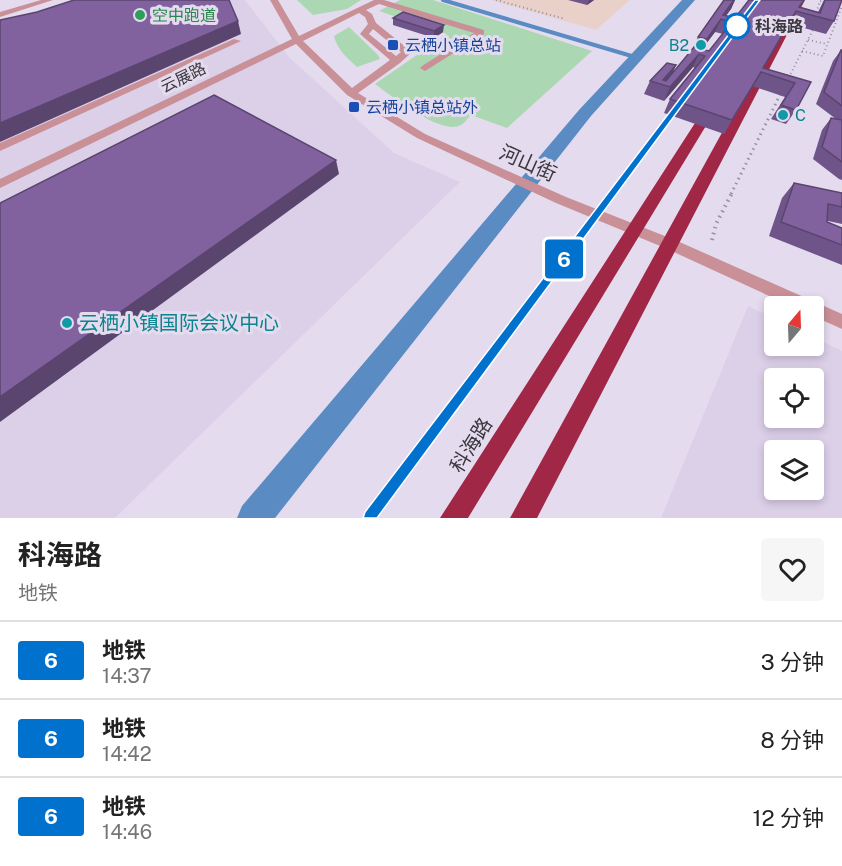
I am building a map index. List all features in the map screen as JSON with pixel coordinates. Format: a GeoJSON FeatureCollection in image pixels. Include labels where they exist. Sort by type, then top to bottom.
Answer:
{"type":"FeatureCollection","features":[{"type":"Feature","properties":{"kind":"highway"},"geometry":{"type":"LineString","coordinates":[[522,518],[800,0]]}},
{"type":"Feature","properties":{"kind":"highway","name":"科海路"},"geometry":{"type":"LineString","coordinates":[[453,518],[636,230],[719,94]]}},
{"type":"Feature","properties":{"kind":"street"},"geometry":{"type":"LineString","coordinates":[[0,15],[49,0]]}},
{"type":"Feature","properties":{"kind":"street","name":"河山街"},"geometry":{"type":"LineString","coordinates":[[274,0],[297,40],[351,93],[421,136],[561,200],[670,244],[785,296]]}},
{"type":"Feature","properties":{"kind":"street"},"geometry":{"type":"LineString","coordinates":[[380,0],[481,32],[425,68]]}},
{"type":"Feature","properties":{"kind":"street","name":"云展路"},"geometry":{"type":"LineString","coordinates":[[0,184],[380,0]]}},
{"type":"Feature","properties":{"kind":"street"},"geometry":{"type":"LineString","coordinates":[[351,93],[407,52],[372,24],[369,16],[360,10]]}},
{"type":"Feature","properties":{"kind":"street"},"geometry":{"type":"LineString","coordinates":[[0,147],[237,41]]}},
{"type":"Feature","properties":{"kind":"street"},"geometry":{"type":"LineString","coordinates":[[824,314],[842,322]]}},
{"type":"Feature","properties":{"kind":"path"},"geometry":{"type":"LineString","coordinates":[[496,0],[565,19]]}},
{"type":"Feature","properties":{"kind":"path"},"geometry":{"type":"LineString","coordinates":[[787,81],[813,33],[820,1],[831,3]]}},
{"type":"Feature","properties":{"kind":"path"},"geometry":{"type":"LineString","coordinates":[[802,51],[823,56],[842,6]]}},
{"type":"Feature","properties":{"kind":"path"},"geometry":{"type":"LineString","coordinates":[[808,40],[827,44]]}},
{"type":"Feature","properties":{"kind":"path"},"geometry":{"type":"LineString","coordinates":[[711,240],[716,224],[782,92]]}},
{"type":"Feature","properties":{"kind":"shaded area"},"geometry":{"type":"Polygon","coordinates":[[[77,0],[245,0],[289,57],[394,153],[460,182],[115,518],[0,518],[0,25],[77,0]]]}},
{"type":"Feature","properties":{"kind":"shaded area"},"geometry":{"type":"Polygon","coordinates":[[[491,0],[630,0],[596,30],[491,0]]]}},
{"type":"Feature","properties":{"kind":"shaded area"},"geometry":{"type":"Polygon","coordinates":[[[748,306],[764,313],[764,356],[824,356],[824,342],[842,351],[842,518],[661,518],[748,306]]]}},
{"type":"Feature","properties":{"kind":"green space"},"geometry":{"type":"Polygon","coordinates":[[[297,0],[361,0],[347,9],[313,15],[297,0]]]}},
{"type":"Feature","properties":{"kind":"green space"},"geometry":{"type":"Polygon","coordinates":[[[400,0],[433,0],[592,51],[507,128],[471,115],[461,125],[452,127],[442,125],[417,113],[375,84],[447,34],[379,11],[400,0]]]}},
{"type":"Feature","properties":{"kind":"green space"},"geometry":{"type":"Polygon","coordinates":[[[349,27],[380,59],[357,67],[346,57],[337,45],[334,36],[349,27]]]}},
{"type":"Feature","properties":{"kind":"building"},"geometry":{"type":"Polygon","coordinates":[[[74,0],[229,0],[238,21],[0,123],[0,20],[37,12],[74,0]]]}},
{"type":"Feature","properties":{"kind":"building","name":"科海路"},"geometry":{"type":"Polygon","coordinates":[[[724,0],[734,0],[723,15],[735,18],[749,0],[804,0],[799,7],[820,13],[825,0],[842,0],[834,21],[796,11],[763,68],[811,82],[796,110],[781,105],[795,83],[761,72],[732,120],[670,99],[705,56],[699,54],[670,87],[650,81],[667,63],[676,65],[663,80],[666,81],[694,47],[709,51],[732,22],[721,19],[707,39],[698,37],[724,0]]]}},
{"type":"Feature","properties":{"kind":"building"},"geometry":{"type":"Polygon","coordinates":[[[403,12],[444,25],[434,31],[393,18],[403,12]]]}},
{"type":"Feature","properties":{"kind":"building"},"geometry":{"type":"Polygon","coordinates":[[[842,50],[842,106],[824,92],[842,50]]]}},
{"type":"Feature","properties":{"kind":"building","name":"云栖小镇国际会议中心"},"geometry":{"type":"Polygon","coordinates":[[[214,95],[336,160],[0,397],[0,203],[214,95]]]}},
{"type":"Feature","properties":{"kind":"building"},"geometry":{"type":"Polygon","coordinates":[[[831,118],[842,120],[842,162],[822,147],[831,118]]]}},
{"type":"Feature","properties":{"kind":"building"},"geometry":{"type":"Polygon","coordinates":[[[794,183],[842,193],[842,207],[828,204],[827,222],[842,228],[842,245],[781,222],[794,183]]]}},
{"type":"Feature","properties":{"kind":"waterway"},"geometry":{"type":"LineString","coordinates":[[443,0],[635,57]]}},
{"type":"Feature","properties":{"kind":"waterway"},"geometry":{"type":"LineString","coordinates":[[254,518],[585,113],[689,0]]}},
{"type":"Feature","properties":{"kind":"metro line","name":"6"},"geometry":{"type":"LineString","coordinates":[[371,518],[757,0]]}},
{"type":"Feature","properties":{"kind":"place","name":"空中跑道"},"geometry":{"type":"Point","coordinates":[140,15]}},
{"type":"Feature","properties":{"kind":"place","name":"科海路"},"geometry":{"type":"Point","coordinates":[737,26]}},
{"type":"Feature","properties":{"kind":"place","name":"云栖小镇总站"},"geometry":{"type":"Point","coordinates":[393,45]}},
{"type":"Feature","properties":{"kind":"place","name":"B2"},"geometry":{"type":"Point","coordinates":[701,45]}},
{"type":"Feature","properties":{"kind":"place","name":"云栖小镇总站外"},"geometry":{"type":"Point","coordinates":[354,107]}},
{"type":"Feature","properties":{"kind":"place","name":"C"},"geometry":{"type":"Point","coordinates":[783,115]}},
{"type":"Feature","properties":{"kind":"place","name":"云栖小镇国际会议中心"},"geometry":{"type":"Point","coordinates":[67,323]}}]}
